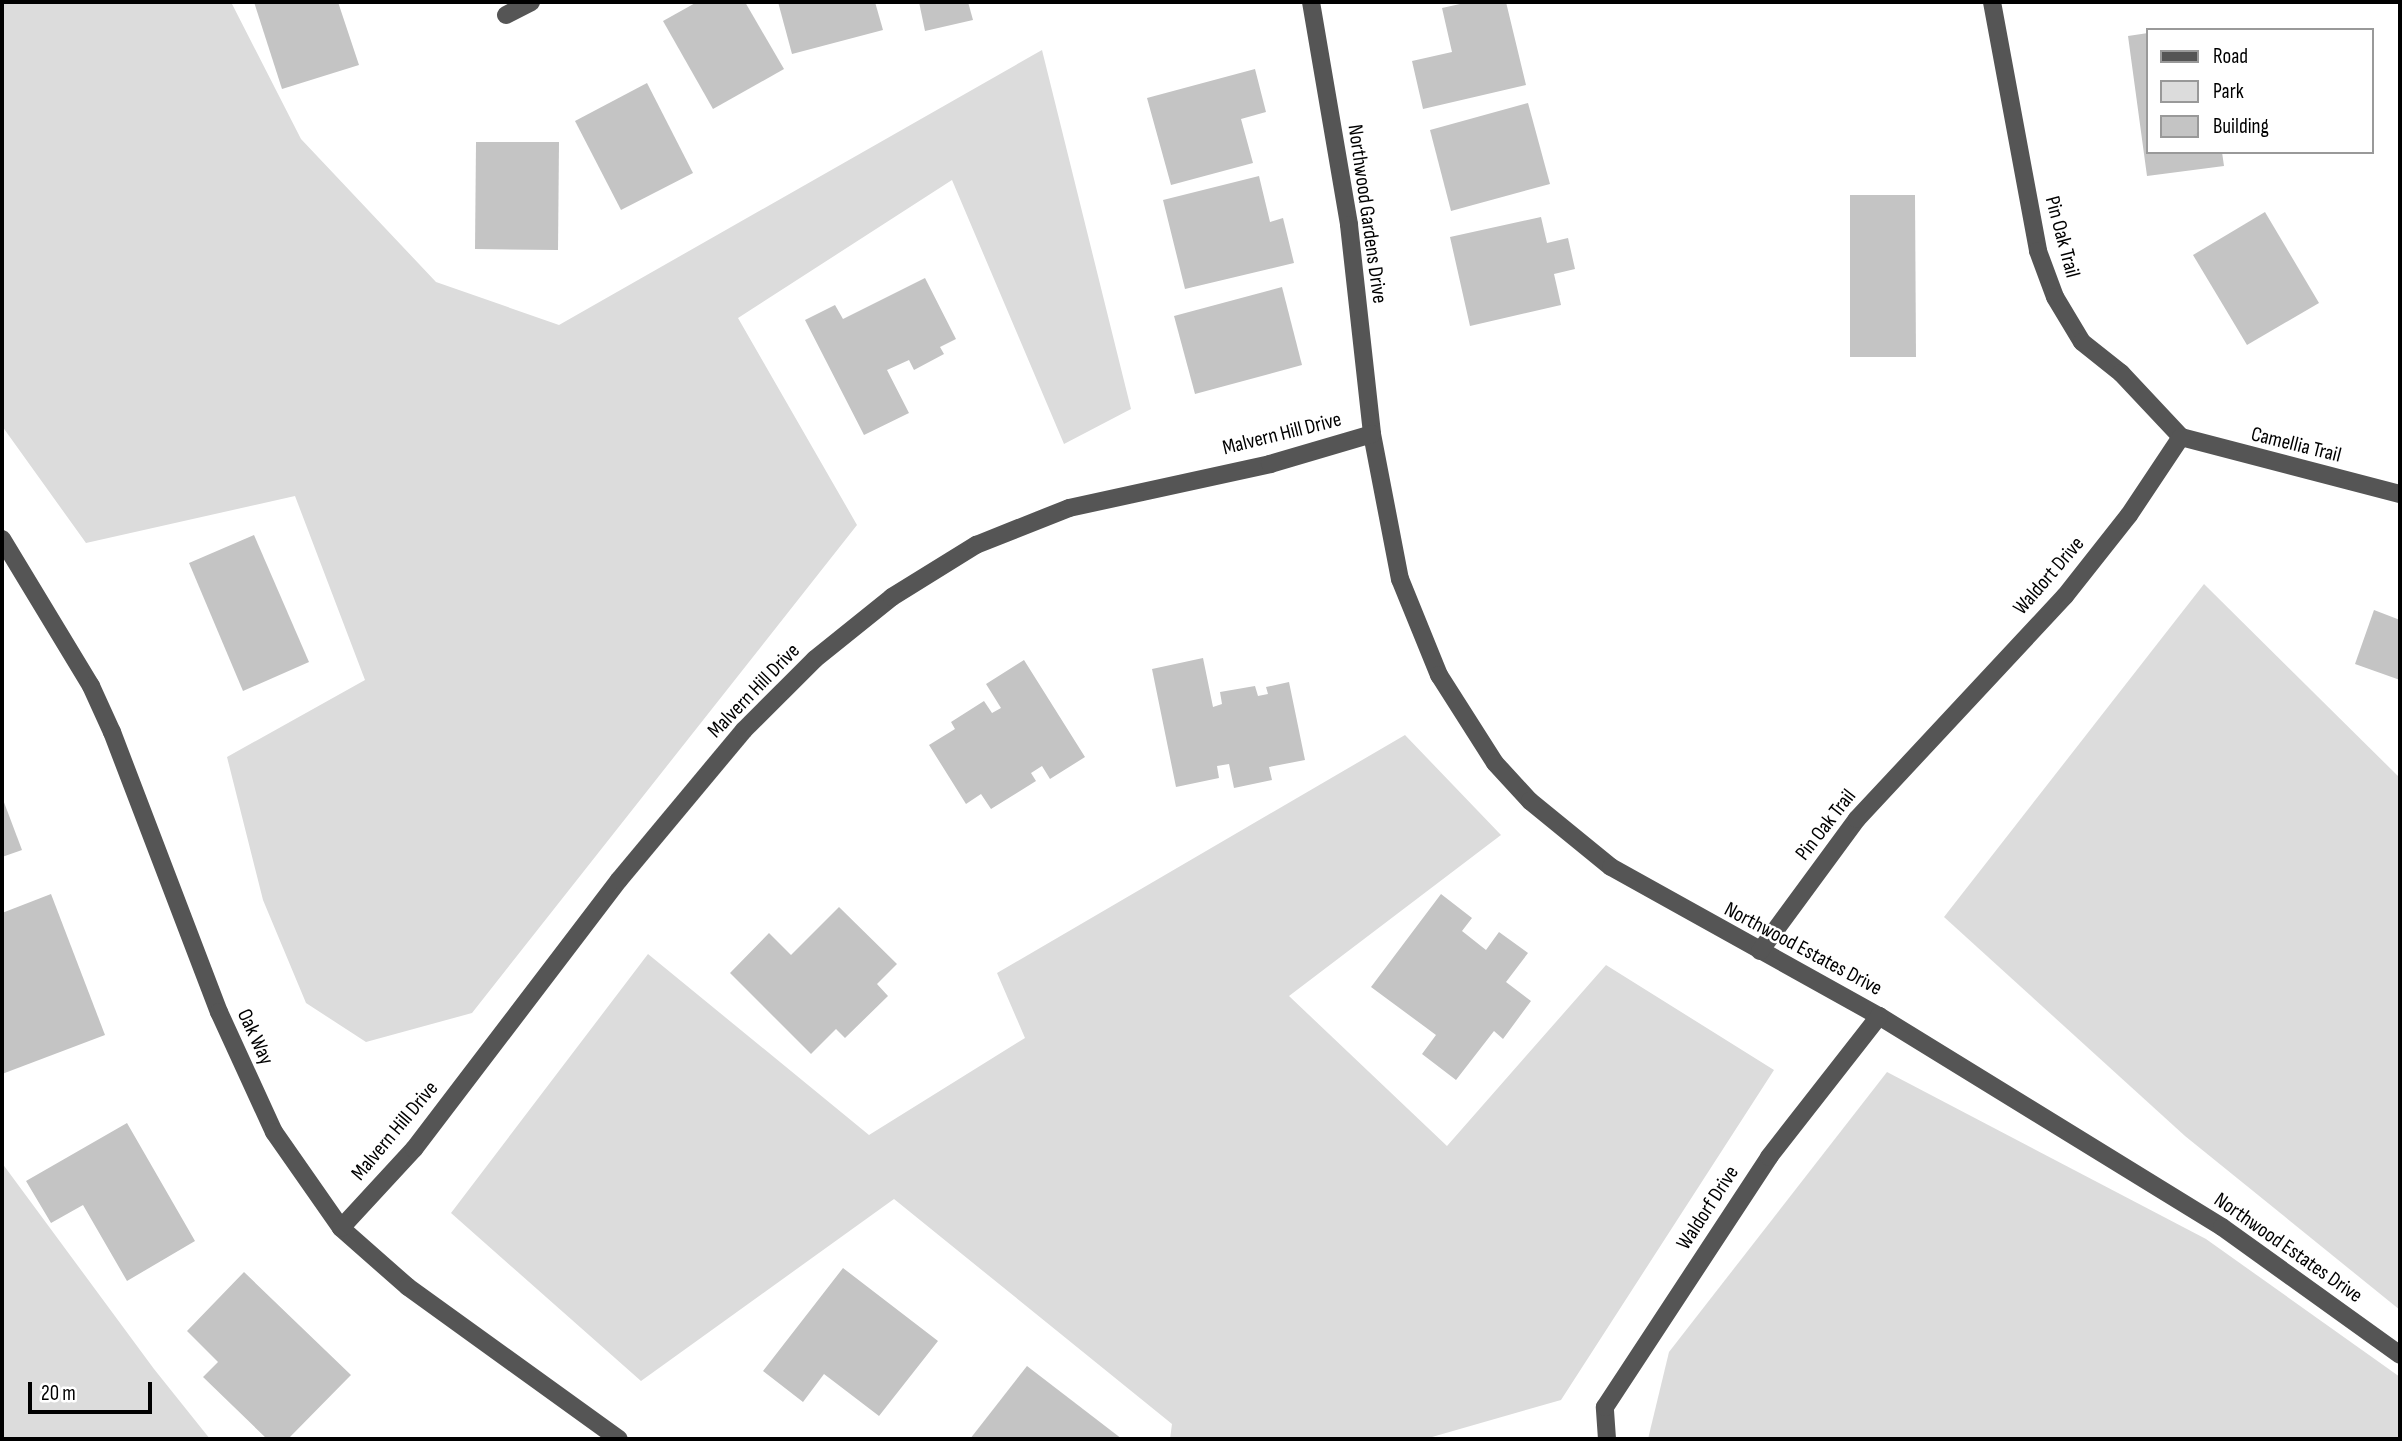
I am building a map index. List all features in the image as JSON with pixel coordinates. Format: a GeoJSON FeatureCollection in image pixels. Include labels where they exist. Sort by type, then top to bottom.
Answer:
{"type":"FeatureCollection","features":[{"type":"Feature","properties":{"kind":"street"},"geometry":{"type":"LineString","coordinates":[[506,15],[531,2]]}},
{"type":"Feature","properties":{"kind":"street","name":"Northwood Gardens Drive"},"geometry":{"type":"LineString","coordinates":[[1311,2],[1349,225],[1372,434]]}},
{"type":"Feature","properties":{"kind":"street","name":"Pin Oak Trail"},"geometry":{"type":"LineString","coordinates":[[1993,2],[2038,251],[2055,297],[2082,342],[2121,373],[2181,438]]}},
{"type":"Feature","properties":{"kind":"street","name":"Northwood Estates Drive"},"geometry":{"type":"LineString","coordinates":[[1372,434],[1400,579],[1438,675],[1494,763],[1530,801],[1611,867],[1879,1016],[2222,1227],[2400,1355]]}},
{"type":"Feature","properties":{"kind":"street","name":"Malvern Hill Drive"},"geometry":{"type":"LineString","coordinates":[[341,1228],[414,1149],[619,880],[744,730],[815,659],[892,597],[976,545],[1069,508],[1270,464],[1372,434]]}},
{"type":"Feature","properties":{"kind":"street","name":"Camellia Trail"},"geometry":{"type":"LineString","coordinates":[[2181,438],[2400,494]]}},
{"type":"Feature","properties":{"kind":"street","name":"Waldort Drive"},"geometry":{"type":"LineString","coordinates":[[1936,734],[2065,596],[2129,515],[2181,438]]}},
{"type":"Feature","properties":{"kind":"street","name":"Oak Way"},"geometry":{"type":"LineString","coordinates":[[2,539],[91,686],[112,732],[219,1012],[274,1132],[341,1228],[408,1287],[619,1439]]}},
{"type":"Feature","properties":{"kind":"street","name":"Pin Oak Trail"},"geometry":{"type":"LineString","coordinates":[[1760,951],[1857,819],[1936,734]]}},
{"type":"Feature","properties":{"kind":"street","name":"Waldorf Drive"},"geometry":{"type":"LineString","coordinates":[[1606,1439],[1605,1407],[1769,1157],[1879,1016]]}},
{"type":"Feature","properties":{"kind":"green space"},"geometry":{"type":"Polygon","coordinates":[[[2,2],[231,2],[301,139],[436,282],[559,325],[1042,50],[1131,409],[1064,444],[952,180],[738,318],[857,525],[472,1013],[366,1042],[306,1003],[263,900],[227,757],[365,680],[295,496],[86,543],[2,426],[2,2]]]}},
{"type":"Feature","properties":{"kind":"green space"},"geometry":{"type":"Polygon","coordinates":[[[2204,584],[2400,778],[2400,1310],[2185,1136],[1944,917],[2204,584]]]}},
{"type":"Feature","properties":{"kind":"green space"},"geometry":{"type":"Polygon","coordinates":[[[1405,735],[1501,835],[1289,996],[1447,1146],[1606,965],[1774,1070],[1561,1400],[1425,1439],[1170,1439],[1172,1424],[894,1199],[641,1381],[451,1213],[648,954],[869,1135],[1025,1038],[997,973],[1405,735]]]}},
{"type":"Feature","properties":{"kind":"green space"},"geometry":{"type":"Polygon","coordinates":[[[1887,1072],[2206,1239],[2400,1377],[2400,1439],[1648,1439],[1669,1352],[1887,1072]]]}},
{"type":"Feature","properties":{"kind":"green space"},"geometry":{"type":"Polygon","coordinates":[[[2,1163],[154,1369],[210,1439],[2,1439],[2,1163]]]}},
{"type":"Feature","properties":{"kind":"building"},"geometry":{"type":"Polygon","coordinates":[[[254,2],[338,2],[359,65],[282,89],[254,2]]]}},
{"type":"Feature","properties":{"kind":"building"},"geometry":{"type":"Polygon","coordinates":[[[697,2],[745,2],[784,69],[713,109],[663,21],[697,2]]]}},
{"type":"Feature","properties":{"kind":"building"},"geometry":{"type":"Polygon","coordinates":[[[778,2],[875,2],[883,30],[792,54],[778,2]]]}},
{"type":"Feature","properties":{"kind":"building"},"geometry":{"type":"Polygon","coordinates":[[[919,2],[968,2],[973,20],[925,31],[919,2]]]}},
{"type":"Feature","properties":{"kind":"building"},"geometry":{"type":"Polygon","coordinates":[[[1469,2],[1506,2],[1526,85],[1423,109],[1412,61],[1452,52],[1442,8],[1469,2]]]}},
{"type":"Feature","properties":{"kind":"building"},"geometry":{"type":"Polygon","coordinates":[[[2146,33],[2146,154],[2222,154],[2224,166],[2147,176],[2128,36],[2146,33]]]}},
{"type":"Feature","properties":{"kind":"building"},"geometry":{"type":"Polygon","coordinates":[[[1255,69],[1266,112],[1241,119],[1253,163],[1171,185],[1147,98],[1255,69]]]}},
{"type":"Feature","properties":{"kind":"building"},"geometry":{"type":"Polygon","coordinates":[[[647,83],[693,173],[621,210],[575,121],[647,83]]]}},
{"type":"Feature","properties":{"kind":"building"},"geometry":{"type":"Polygon","coordinates":[[[1528,103],[1550,184],[1451,211],[1430,130],[1528,103]]]}},
{"type":"Feature","properties":{"kind":"building"},"geometry":{"type":"Polygon","coordinates":[[[476,142],[559,142],[558,250],[475,249],[476,142]]]}},
{"type":"Feature","properties":{"kind":"building"},"geometry":{"type":"Polygon","coordinates":[[[1259,176],[1270,222],[1283,218],[1294,263],[1185,289],[1163,200],[1259,176]]]}},
{"type":"Feature","properties":{"kind":"building"},"geometry":{"type":"Polygon","coordinates":[[[1850,195],[1915,195],[1916,357],[1850,357],[1850,195]]]}},
{"type":"Feature","properties":{"kind":"building"},"geometry":{"type":"Polygon","coordinates":[[[2265,212],[2319,303],[2247,345],[2193,255],[2265,212]]]}},
{"type":"Feature","properties":{"kind":"building"},"geometry":{"type":"Polygon","coordinates":[[[1541,217],[1547,243],[1568,238],[1575,269],[1554,274],[1561,305],[1470,326],[1450,237],[1541,217]]]}},
{"type":"Feature","properties":{"kind":"building"},"geometry":{"type":"Polygon","coordinates":[[[925,278],[956,339],[940,347],[944,354],[914,370],[909,360],[887,370],[909,413],[864,435],[805,320],[835,305],[843,319],[925,278]]]}},
{"type":"Feature","properties":{"kind":"building"},"geometry":{"type":"Polygon","coordinates":[[[1282,287],[1302,365],[1195,394],[1174,316],[1282,287]]]}},
{"type":"Feature","properties":{"kind":"building"},"geometry":{"type":"Polygon","coordinates":[[[254,535],[309,662],[243,691],[189,563],[254,535]]]}},
{"type":"Feature","properties":{"kind":"building"},"geometry":{"type":"Polygon","coordinates":[[[2374,610],[2400,620],[2400,680],[2355,664],[2374,610]]]}},
{"type":"Feature","properties":{"kind":"building"},"geometry":{"type":"Polygon","coordinates":[[[1203,658],[1213,707],[1222,704],[1220,692],[1255,686],[1258,696],[1268,694],[1266,687],[1289,682],[1305,760],[1269,767],[1272,780],[1234,788],[1229,764],[1217,766],[1219,778],[1176,787],[1152,669],[1203,658]]]}},
{"type":"Feature","properties":{"kind":"building"},"geometry":{"type":"Polygon","coordinates":[[[1024,660],[1085,757],[1050,779],[1042,766],[1031,773],[1036,781],[991,809],[981,794],[966,804],[929,745],[955,729],[951,722],[984,701],[992,713],[1001,708],[986,684],[1024,660]]]}},
{"type":"Feature","properties":{"kind":"building"},"geometry":{"type":"Polygon","coordinates":[[[2,797],[22,850],[2,857],[2,797]]]}},
{"type":"Feature","properties":{"kind":"building"},"geometry":{"type":"Polygon","coordinates":[[[51,894],[105,1035],[2,1074],[2,913],[51,894]]]}},
{"type":"Feature","properties":{"kind":"building"},"geometry":{"type":"Polygon","coordinates":[[[1441,894],[1472,918],[1462,931],[1486,950],[1499,932],[1528,953],[1506,982],[1531,1001],[1503,1039],[1494,1031],[1456,1080],[1422,1054],[1436,1035],[1371,987],[1441,894]]]}},
{"type":"Feature","properties":{"kind":"building"},"geometry":{"type":"Polygon","coordinates":[[[839,907],[897,964],[877,984],[888,996],[845,1038],[836,1029],[811,1054],[730,973],[769,933],[791,955],[839,907]]]}},
{"type":"Feature","properties":{"kind":"building"},"geometry":{"type":"Polygon","coordinates":[[[127,1123],[195,1241],[127,1281],[83,1205],[51,1223],[26,1181],[127,1123]]]}},
{"type":"Feature","properties":{"kind":"building"},"geometry":{"type":"Polygon","coordinates":[[[843,1268],[938,1341],[879,1416],[824,1374],[803,1402],[763,1371],[843,1268]]]}},
{"type":"Feature","properties":{"kind":"building"},"geometry":{"type":"Polygon","coordinates":[[[244,1272],[351,1375],[288,1439],[267,1439],[203,1377],[218,1362],[187,1331],[244,1272]]]}},
{"type":"Feature","properties":{"kind":"building"},"geometry":{"type":"Polygon","coordinates":[[[1027,1366],[1122,1439],[970,1439],[1027,1366]]]}}]}
